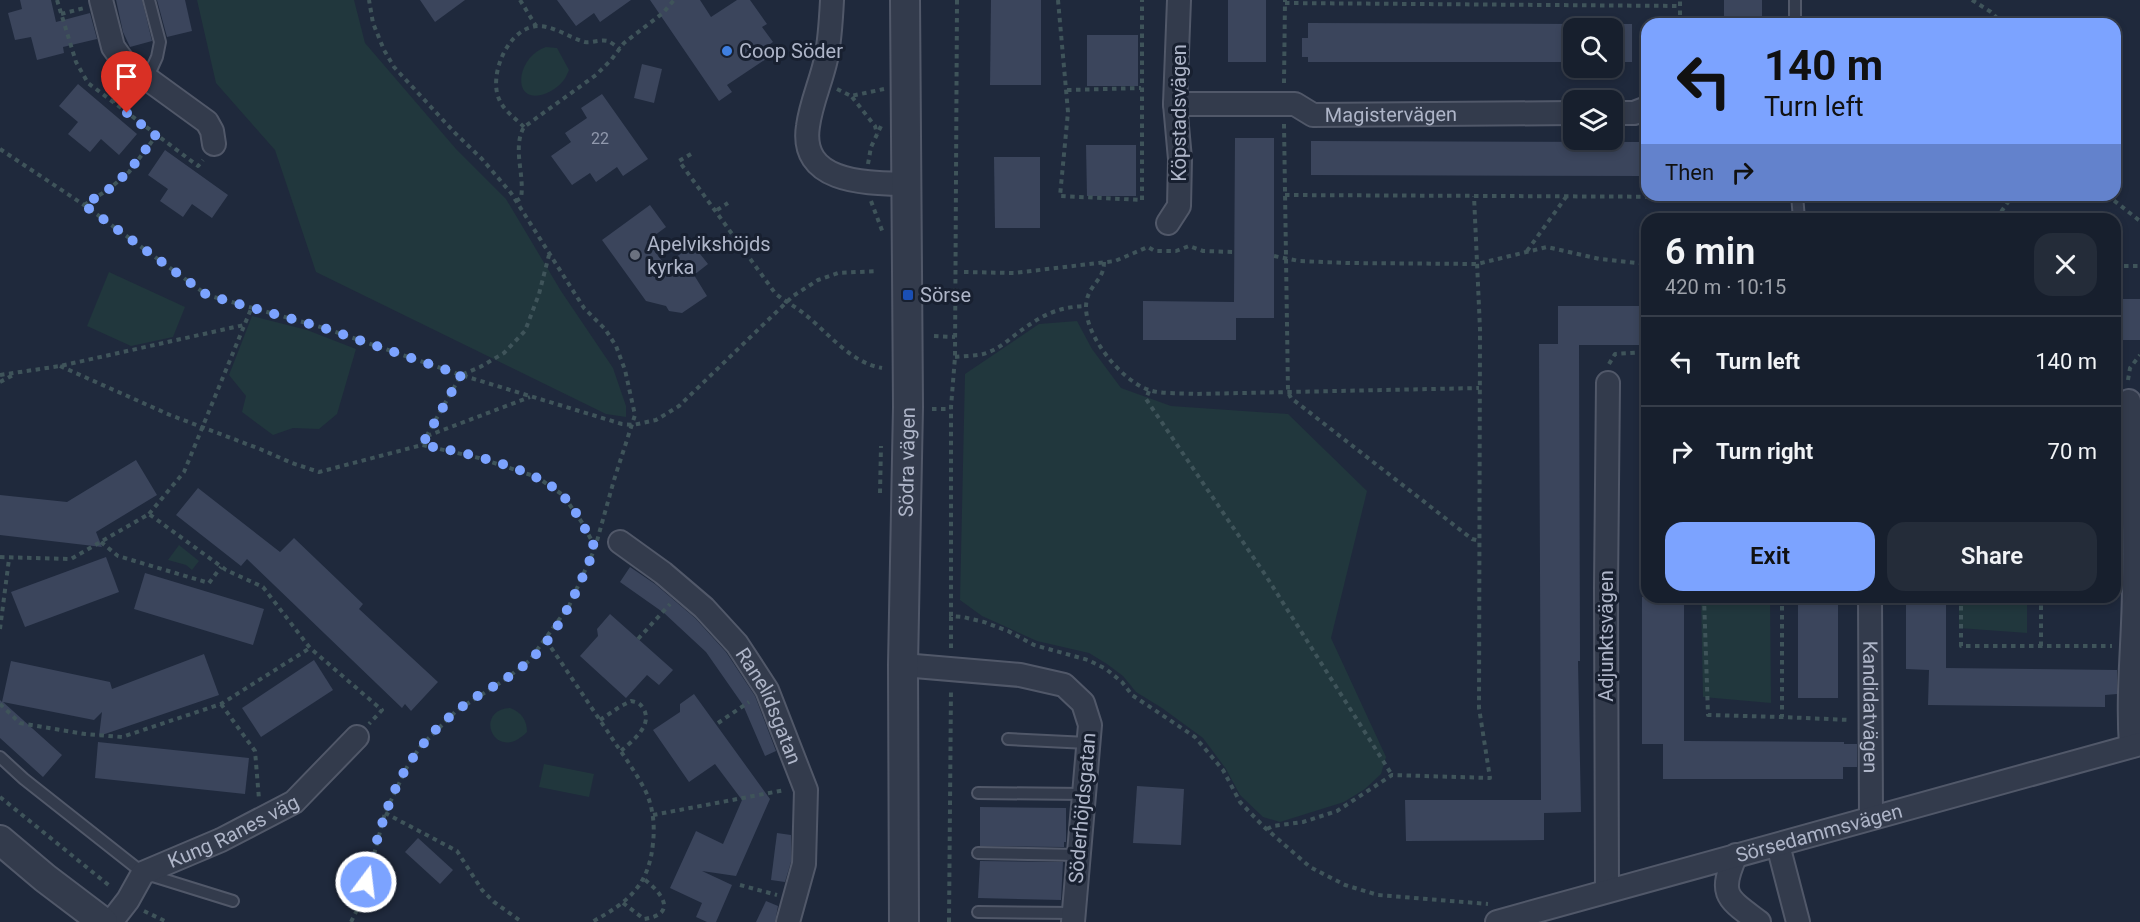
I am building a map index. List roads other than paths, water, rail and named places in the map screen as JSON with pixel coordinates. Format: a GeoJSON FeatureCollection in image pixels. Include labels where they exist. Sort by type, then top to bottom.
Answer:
{"type":"FeatureCollection","features":[{"type":"Feature","properties":{"kind":"street"},"geometry":{"type":"LineString","coordinates":[[101,0],[113,47],[123,61],[207,122],[212,131],[213,144]]}},
{"type":"Feature","properties":{"kind":"street"},"geometry":{"type":"LineString","coordinates":[[832,0],[826,59],[807,126],[809,147],[816,160],[831,174],[869,183],[906,184]]}},
{"type":"Feature","properties":{"kind":"street","name":"Södra vägen"},"geometry":{"type":"LineString","coordinates":[[904,922],[903,665],[908,406],[905,0]]}},
{"type":"Feature","properties":{"kind":"street","name":"Köpstadsvägen"},"geometry":{"type":"LineString","coordinates":[[1168,223],[1179,206],[1180,159],[1175,104],[1179,0]]}},
{"type":"Feature","properties":{"kind":"street","name":"Magistervägen"},"geometry":{"type":"LineString","coordinates":[[1175,104],[1295,104],[1313,115],[1563,113]]}},
{"type":"Feature","properties":{"kind":"street"},"geometry":{"type":"LineString","coordinates":[[1623,113],[1641,110]]}},
{"type":"Feature","properties":{"kind":"street","name":"Adjunktsvägen"},"geometry":{"type":"LineString","coordinates":[[1607,890],[1608,382]]}},
{"type":"Feature","properties":{"kind":"street"},"geometry":{"type":"LineString","coordinates":[[2129,401],[2134,585],[2129,717],[2136,745]]}},
{"type":"Feature","properties":{"kind":"street","name":"Ranelidsgatan"},"geometry":{"type":"LineString","coordinates":[[620,542],[704,608],[737,644],[768,690],[807,790],[804,864],[788,922]]}},
{"type":"Feature","properties":{"kind":"street","name":"Kandidatvägen"},"geometry":{"type":"LineString","coordinates":[[1870,603],[1871,817]]}},
{"type":"Feature","properties":{"kind":"street","name":"Söderhöjdsgatan"},"geometry":{"type":"LineString","coordinates":[[903,665],[1020,675],[1064,685],[1083,703],[1090,725],[1073,917]]}},
{"type":"Feature","properties":{"kind":"street","name":"Kung Ranes väg"},"geometry":{"type":"LineString","coordinates":[[111,922],[128,900],[143,873],[221,840],[294,802],[357,737]]}},
{"type":"Feature","properties":{"kind":"street","name":"Sörsedammsvägen"},"geometry":{"type":"LineString","coordinates":[[1497,922],[2136,745]]}},
{"type":"Feature","properties":{"kind":"street"},"geometry":{"type":"LineString","coordinates":[[0,840],[103,922]]}},
{"type":"Feature","properties":{"kind":"street"},"geometry":{"type":"LineString","coordinates":[[1778,845],[1798,922]]}},
{"type":"Feature","properties":{"kind":"street"},"geometry":{"type":"LineString","coordinates":[[1736,855],[1725,884],[1728,896],[1759,922]]}},
{"type":"Feature","properties":{"kind":"lane"},"geometry":{"type":"LineString","coordinates":[[147,80],[158,57],[160,42],[149,0]]}},
{"type":"Feature","properties":{"kind":"lane"},"geometry":{"type":"LineString","coordinates":[[1795,0],[1795,18]]}},
{"type":"Feature","properties":{"kind":"lane"},"geometry":{"type":"LineString","coordinates":[[1008,740],[1088,743]]}},
{"type":"Feature","properties":{"kind":"lane"},"geometry":{"type":"LineString","coordinates":[[0,757],[24,779],[143,873],[233,901]]}},
{"type":"Feature","properties":{"kind":"lane"},"geometry":{"type":"LineString","coordinates":[[978,793],[1084,794]]}},
{"type":"Feature","properties":{"kind":"lane"},"geometry":{"type":"LineString","coordinates":[[978,853],[1078,855]]}},
{"type":"Feature","properties":{"kind":"lane"},"geometry":{"type":"LineString","coordinates":[[978,912],[1073,917]]}},
{"type":"Feature","properties":{"kind":"place","name":"Coop Söder"},"geometry":{"type":"Point","coordinates":[727,51]}},
{"type":"Feature","properties":{"kind":"place","name":"Apelvikshöjds kyrka"},"geometry":{"type":"Point","coordinates":[635,255]}},
{"type":"Feature","properties":{"kind":"place","name":"Sörse"},"geometry":{"type":"Point","coordinates":[908,295]}}]}
